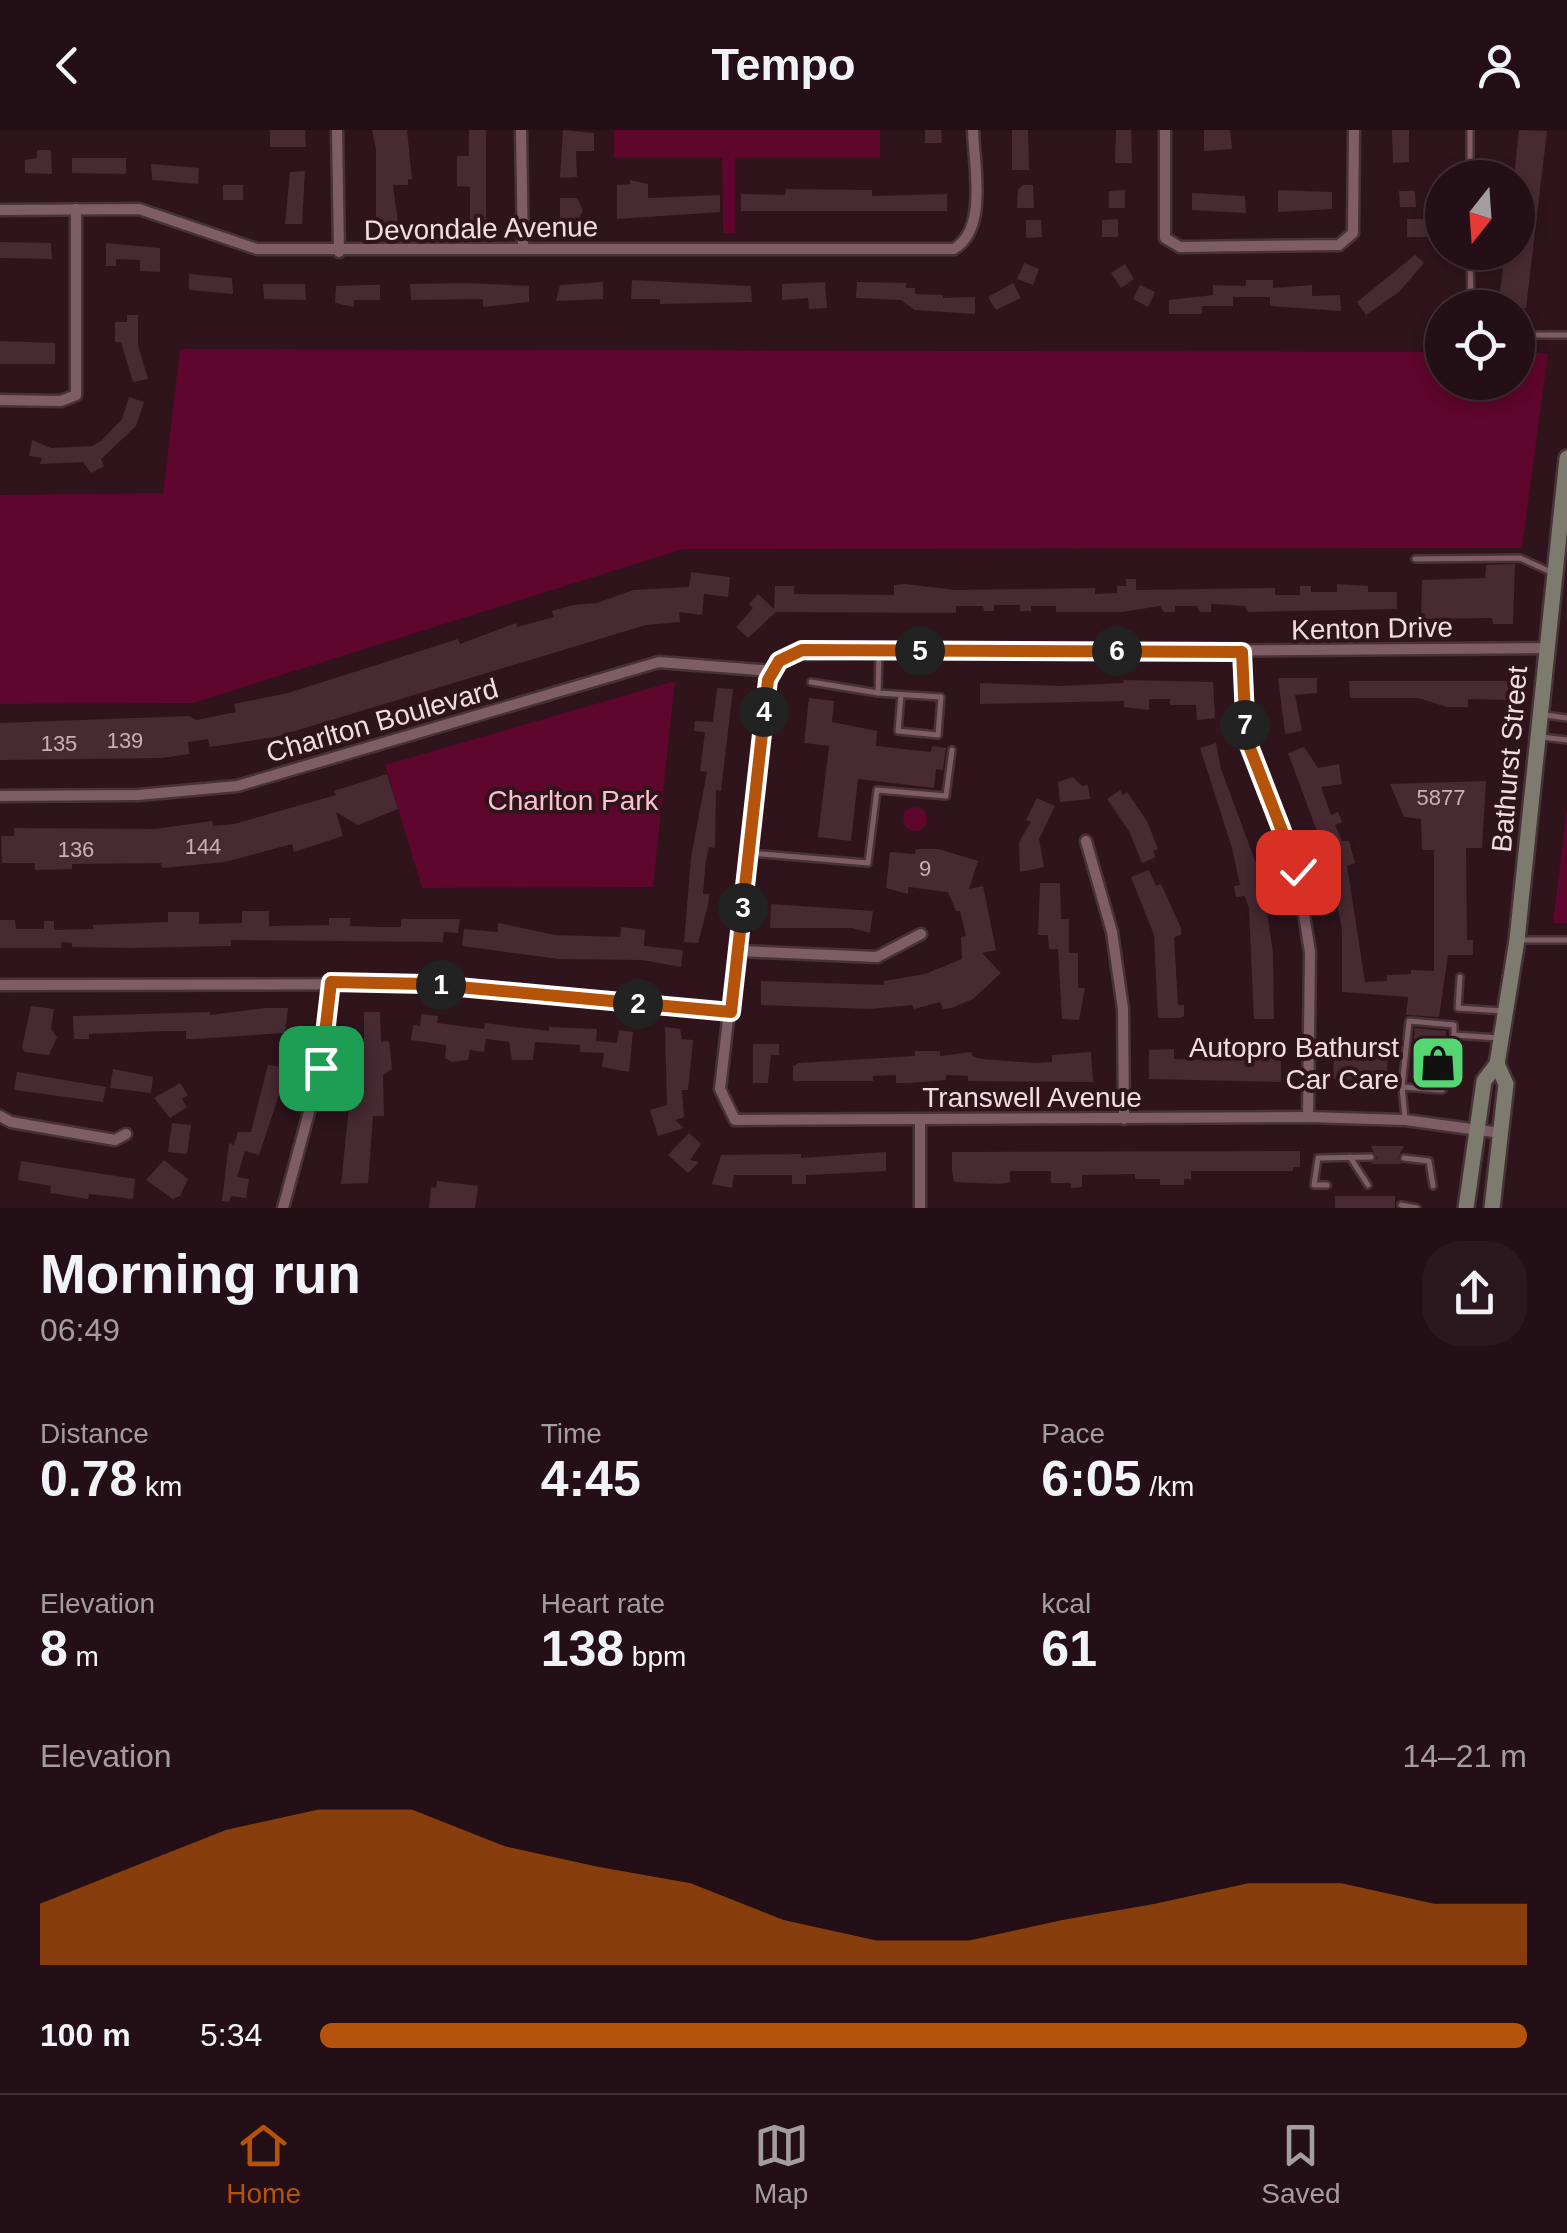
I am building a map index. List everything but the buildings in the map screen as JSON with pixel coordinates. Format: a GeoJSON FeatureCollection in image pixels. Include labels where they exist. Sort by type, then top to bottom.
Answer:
{"type":"FeatureCollection","features":[{"type":"Feature","properties":{"kind":"main road","name":"Bathurst Street"},"geometry":{"type":"LineString","coordinates":[[1492,1208],[1506,1084],[1498,1064],[1517,940],[1544,648],[1558,566],[1567,458]]}},
{"type":"Feature","properties":{"kind":"main road","name":"Bathurst Street"},"geometry":{"type":"LineString","coordinates":[[1466,1208],[1484,1081],[1498,1064]]}},
{"type":"Feature","properties":{"kind":"street"},"geometry":{"type":"LineString","coordinates":[[338,130],[338,252]]}},
{"type":"Feature","properties":{"kind":"street"},"geometry":{"type":"LineString","coordinates":[[521,130],[522,249]]}},
{"type":"Feature","properties":{"kind":"street","name":"Devondale Avenue"},"geometry":{"type":"LineString","coordinates":[[0,210],[139,209],[257,249],[954,249],[967,241],[974,225],[973,130]]}},
{"type":"Feature","properties":{"kind":"street"},"geometry":{"type":"LineString","coordinates":[[1165,130],[1165,238],[1180,246],[1340,244],[1353,233],[1354,130]]}},
{"type":"Feature","properties":{"kind":"street"},"geometry":{"type":"LineString","coordinates":[[0,400],[62,401],[76,395],[76,210]]}},
{"type":"Feature","properties":{"kind":"street","name":"Kenton Drive"},"geometry":{"type":"LineString","coordinates":[[772,671],[779,661],[802,650],[1242,652],[1544,648]]}},
{"type":"Feature","properties":{"kind":"street"},"geometry":{"type":"LineString","coordinates":[[1242,652],[1246,738],[1298,872],[1308,936],[1308,1117]]}},
{"type":"Feature","properties":{"kind":"street","name":"Charlton Boulevard"},"geometry":{"type":"LineString","coordinates":[[0,796],[138,795],[237,786],[659,662],[772,671]]}},
{"type":"Feature","properties":{"kind":"street"},"geometry":{"type":"LineString","coordinates":[[0,985],[426,984],[731,1012],[772,671]]}},
{"type":"Feature","properties":{"kind":"street"},"geometry":{"type":"LineString","coordinates":[[1086,841],[1112,932],[1123,1009],[1124,1119]]}},
{"type":"Feature","properties":{"kind":"street"},"geometry":{"type":"LineString","coordinates":[[738,950],[877,957],[922,934]]}},
{"type":"Feature","properties":{"kind":"street"},"geometry":{"type":"LineString","coordinates":[[283,1208],[321,1068],[331,982]]}},
{"type":"Feature","properties":{"kind":"street","name":"Transwell Avenue"},"geometry":{"type":"LineString","coordinates":[[731,1012],[720,1090],[735,1120],[1308,1117],[1406,1120],[1501,1133]]}},
{"type":"Feature","properties":{"kind":"street"},"geometry":{"type":"LineString","coordinates":[[0,1116],[11,1122],[116,1140],[126,1134]]}},
{"type":"Feature","properties":{"kind":"street"},"geometry":{"type":"LineString","coordinates":[[920,1120],[920,1208]]}},
{"type":"Feature","properties":{"kind":"lane"},"geometry":{"type":"LineString","coordinates":[[1470,130],[1470,160]]}},
{"type":"Feature","properties":{"kind":"lane"},"geometry":{"type":"LineString","coordinates":[[1535,335],[1567,335]]}},
{"type":"Feature","properties":{"kind":"lane"},"geometry":{"type":"LineString","coordinates":[[1415,559],[1520,558],[1558,566]]}},
{"type":"Feature","properties":{"kind":"lane"},"geometry":{"type":"LineString","coordinates":[[878,650],[878,692]]}},
{"type":"Feature","properties":{"kind":"lane"},"geometry":{"type":"LineString","coordinates":[[810,682],[941,697],[938,735],[898,731],[900,695]]}},
{"type":"Feature","properties":{"kind":"lane"},"geometry":{"type":"LineString","coordinates":[[1539,714],[1567,718]]}},
{"type":"Feature","properties":{"kind":"lane"},"geometry":{"type":"LineString","coordinates":[[1538,737],[1567,740]]}},
{"type":"Feature","properties":{"kind":"lane"},"geometry":{"type":"LineString","coordinates":[[750,852],[868,863],[877,790],[946,796],[952,750]]}},
{"type":"Feature","properties":{"kind":"lane"},"geometry":{"type":"LineString","coordinates":[[1517,940],[1567,940]]}},
{"type":"Feature","properties":{"kind":"lane"},"geometry":{"type":"LineString","coordinates":[[1460,977],[1458,1008],[1506,1011]]}},
{"type":"Feature","properties":{"kind":"lane"},"geometry":{"type":"LineString","coordinates":[[1402,1087],[1442,1090],[1449,1083],[1454,1024],[1409,1021],[1402,1087],[1406,1120]]}},
{"type":"Feature","properties":{"kind":"lane"},"geometry":{"type":"LineString","coordinates":[[1454,1035],[1502,1038]]}},
{"type":"Feature","properties":{"kind":"lane"},"geometry":{"type":"LineString","coordinates":[[1328,1185],[1314,1185],[1315,1161],[1323,1156],[1371,1157]]}},
{"type":"Feature","properties":{"kind":"lane"},"geometry":{"type":"LineString","coordinates":[[1350,1156],[1368,1185]]}},
{"type":"Feature","properties":{"kind":"lane"},"geometry":{"type":"LineString","coordinates":[[1404,1158],[1429,1162],[1433,1186]]}},
{"type":"Feature","properties":{"kind":"lane"},"geometry":{"type":"LineString","coordinates":[[1401,1204],[1417,1208]]}},
{"type":"Feature","properties":{"kind":"green space"},"geometry":{"type":"Polygon","coordinates":[[[614,130],[880,130],[880,158],[735,158],[735,233],[723,233],[722,158],[614,158],[614,130]]]}},
{"type":"Feature","properties":{"kind":"green space"},"geometry":{"type":"Polygon","coordinates":[[[180,349],[1425,352],[1425,400],[1535,400],[1535,353],[1548,353],[1522,548],[683,549],[193,703],[0,704],[0,495],[163,493],[180,349]]]}},
{"type":"Feature","properties":{"kind":"green space","name":"Charlton Park"},"geometry":{"type":"Polygon","coordinates":[[[675,681],[653,887],[422,888],[385,765],[675,681]]]}},
{"type":"Feature","properties":{"kind":"green space"},"geometry":{"type":"Polygon","coordinates":[[[915,807],[927,819],[915,831],[903,819],[915,807]]]}},
{"type":"Feature","properties":{"kind":"green space"},"geometry":{"type":"Polygon","coordinates":[[[1567,807],[1567,923],[1553,923],[1567,807]]]}},
{"type":"Feature","properties":{"kind":"place","name":"Autopro Bathurst Car Care"},"geometry":{"type":"Point","coordinates":[1438,1063]}},
{"type":"Feature","properties":{"kind":"route"},"geometry":{"type":"LineString","coordinates":[[321,1068],[331,982],[426,984],[731,1012],[768,680],[779,661],[802,650],[1242,652],[1246,738],[1298,872]]}}]}
